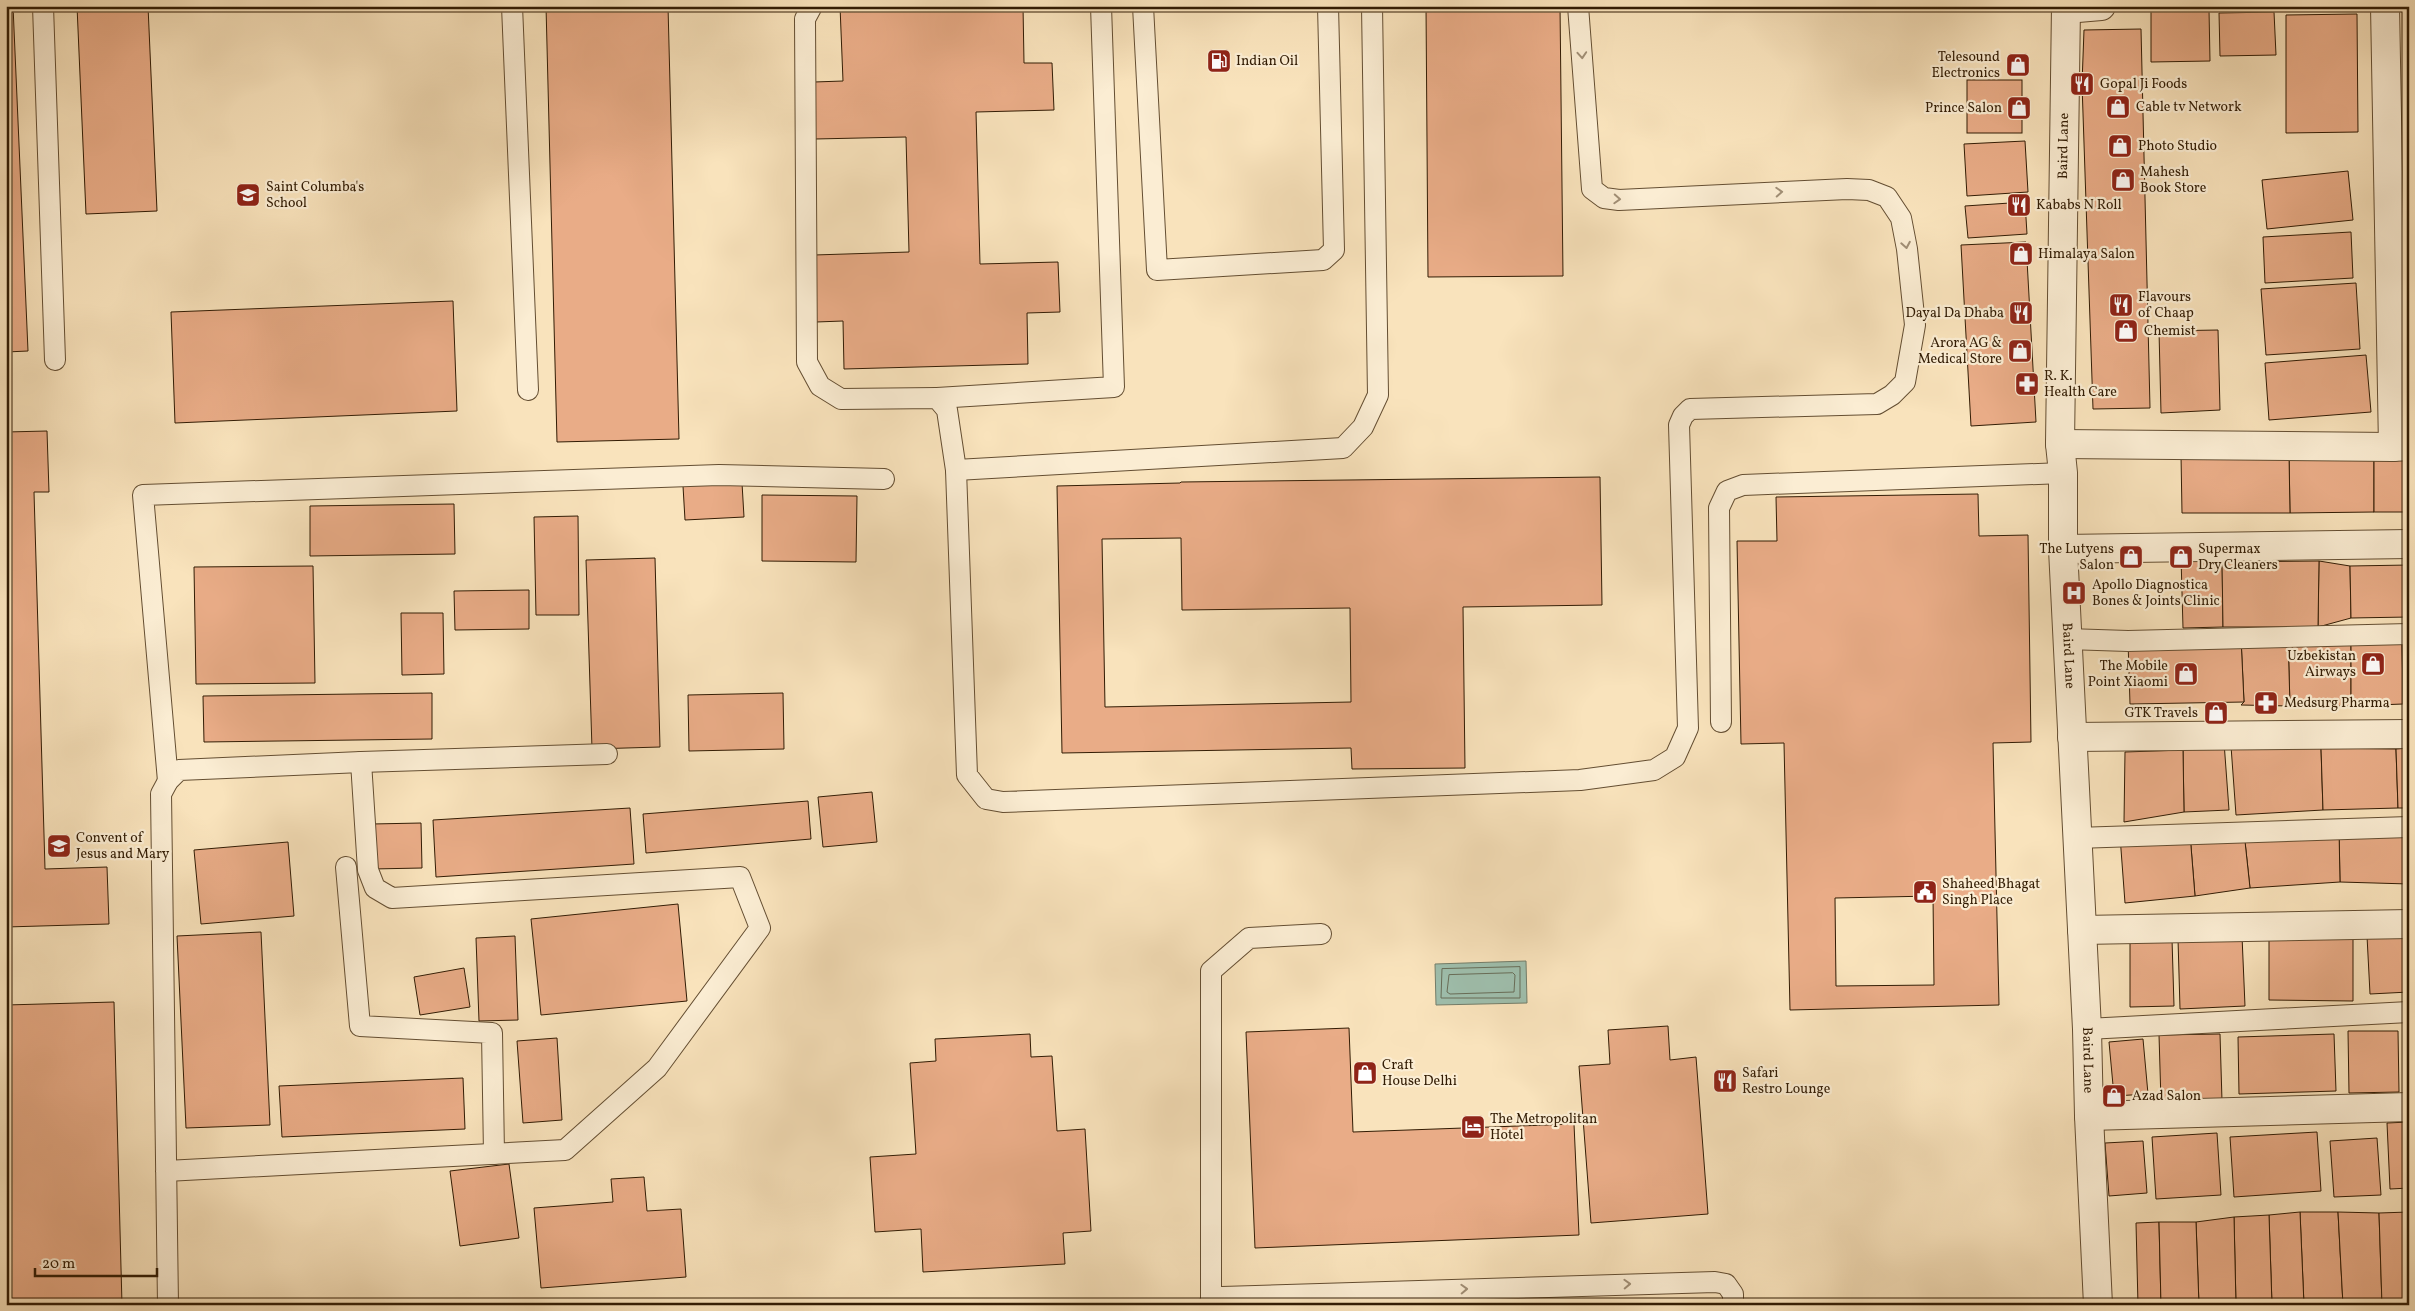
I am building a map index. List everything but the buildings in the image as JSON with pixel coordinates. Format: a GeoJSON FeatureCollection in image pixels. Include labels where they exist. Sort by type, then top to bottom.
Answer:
{"type":"FeatureCollection","features":[{"type":"Feature","properties":{"kind":"street"},"geometry":{"type":"LineString","coordinates":[[2066,8],[2101,6]]}},
{"type":"Feature","properties":{"kind":"street"},"geometry":{"type":"LineString","coordinates":[[2060,444],[2401,447],[2385,6]]}},
{"type":"Feature","properties":{"kind":"street","name":"Baird Lane"},"geometry":{"type":"LineString","coordinates":[[2066,8],[2060,444],[2064,473],[2063,549],[2087,1029],[2088,1116],[2098,1305]]}},
{"type":"Feature","properties":{"kind":"street"},"geometry":{"type":"LineString","coordinates":[[2063,549],[2409,544]]}},
{"type":"Feature","properties":{"kind":"street"},"geometry":{"type":"LineString","coordinates":[[2072,737],[2409,734]]}},
{"type":"Feature","properties":{"kind":"street"},"geometry":{"type":"LineString","coordinates":[[2082,930],[2409,924]]}},
{"type":"Feature","properties":{"kind":"street"},"geometry":{"type":"LineString","coordinates":[[2088,1116],[2409,1107]]}},
{"type":"Feature","properties":{"kind":"lane"},"geometry":{"type":"LineString","coordinates":[[44,6],[55,360]]}},
{"type":"Feature","properties":{"kind":"lane"},"geometry":{"type":"LineString","coordinates":[[512,6],[528,390]]}},
{"type":"Feature","properties":{"kind":"lane"},"geometry":{"type":"LineString","coordinates":[[812,6],[805,19],[808,362],[820,386],[840,399],[937,398],[1114,387],[1101,6]]}},
{"type":"Feature","properties":{"kind":"lane"},"geometry":{"type":"LineString","coordinates":[[1143,6],[1157,270],[1323,260],[1334,250],[1328,6]]}},
{"type":"Feature","properties":{"kind":"lane"},"geometry":{"type":"LineString","coordinates":[[956,470],[1343,448],[1363,427],[1378,396],[1372,6]]}},
{"type":"Feature","properties":{"kind":"lane"},"geometry":{"type":"LineString","coordinates":[[937,398],[947,410],[956,470],[967,775],[986,799],[1003,802],[1580,780],[1654,770],[1675,757],[1688,728],[1679,426],[1683,416],[1690,409],[1878,404],[1892,395],[1906,382],[1915,325],[1907,249],[1901,218],[1887,197],[1869,190],[1847,189],[1619,200],[1604,198],[1592,189],[1578,6]]}},
{"type":"Feature","properties":{"kind":"lane"},"geometry":{"type":"LineString","coordinates":[[1721,722],[1719,508],[1727,491],[1743,485],[2064,473]]}},
{"type":"Feature","properties":{"kind":"lane"},"geometry":{"type":"LineString","coordinates":[[168,781],[143,495],[719,475],[884,479]]}},
{"type":"Feature","properties":{"kind":"lane"},"geometry":{"type":"LineString","coordinates":[[2067,639],[2128,641],[2409,634]]}},
{"type":"Feature","properties":{"kind":"lane"},"geometry":{"type":"LineString","coordinates":[[168,1305],[161,794],[168,781],[179,770],[608,754]]}},
{"type":"Feature","properties":{"kind":"lane"},"geometry":{"type":"LineString","coordinates":[[166,1171],[565,1150],[657,1068],[760,928],[740,877],[392,898],[375,888],[368,870],[361,762]]}},
{"type":"Feature","properties":{"kind":"lane"},"geometry":{"type":"LineString","coordinates":[[2076,838],[2409,827]]}},
{"type":"Feature","properties":{"kind":"lane"},"geometry":{"type":"LineString","coordinates":[[346,867],[360,1026],[492,1033],[494,1154]]}},
{"type":"Feature","properties":{"kind":"lane"},"geometry":{"type":"LineString","coordinates":[[1321,934],[1249,938],[1211,971],[1210,1302],[1232,1296],[1714,1282],[1726,1284],[1733,1294],[1733,1305]]}},
{"type":"Feature","properties":{"kind":"lane"},"geometry":{"type":"LineString","coordinates":[[2087,1029],[2409,1012]]}},
{"type":"Feature","properties":{"kind":"water"},"geometry":{"type":"Polygon","coordinates":[[[1526,961],[1527,1003],[1436,1005],[1435,964],[1526,961]]]}},
{"type":"Feature","properties":{"kind":"place","name":"Indian Oil"},"geometry":{"type":"Point","coordinates":[1219,61]}},
{"type":"Feature","properties":{"kind":"place","name":"Telesound Electronics"},"geometry":{"type":"Point","coordinates":[2018,65]}},
{"type":"Feature","properties":{"kind":"place","name":"Gopal Ji Foods"},"geometry":{"type":"Point","coordinates":[2082,84]}},
{"type":"Feature","properties":{"kind":"place","name":"Cable tv Network"},"geometry":{"type":"Point","coordinates":[2118,107]}},
{"type":"Feature","properties":{"kind":"place","name":"Prince Salon"},"geometry":{"type":"Point","coordinates":[2019,108]}},
{"type":"Feature","properties":{"kind":"place","name":"Photo Studio"},"geometry":{"type":"Point","coordinates":[2120,146]}},
{"type":"Feature","properties":{"kind":"place","name":"Mahesh Book Store"},"geometry":{"type":"Point","coordinates":[2123,180]}},
{"type":"Feature","properties":{"kind":"place","name":"Saint Columba's School"},"geometry":{"type":"Point","coordinates":[248,195]}},
{"type":"Feature","properties":{"kind":"place","name":"Kababs N Roll"},"geometry":{"type":"Point","coordinates":[2019,205]}},
{"type":"Feature","properties":{"kind":"place","name":"Himalaya Salon"},"geometry":{"type":"Point","coordinates":[2021,254]}},
{"type":"Feature","properties":{"kind":"place","name":"Flavours of Chaap"},"geometry":{"type":"Point","coordinates":[2121,305]}},
{"type":"Feature","properties":{"kind":"place","name":"Dayal Da Dhaba"},"geometry":{"type":"Point","coordinates":[2021,313]}},
{"type":"Feature","properties":{"kind":"place","name":"Chemist"},"geometry":{"type":"Point","coordinates":[2126,331]}},
{"type":"Feature","properties":{"kind":"place","name":"Arora AG & Medical Store"},"geometry":{"type":"Point","coordinates":[2020,351]}},
{"type":"Feature","properties":{"kind":"place","name":"R. K. Health Care"},"geometry":{"type":"Point","coordinates":[2027,384]}},
{"type":"Feature","properties":{"kind":"place","name":"The Lutyens Salon"},"geometry":{"type":"Point","coordinates":[2131,557]}},
{"type":"Feature","properties":{"kind":"place","name":"Supermax Dry Cleaners"},"geometry":{"type":"Point","coordinates":[2181,557]}},
{"type":"Feature","properties":{"kind":"place","name":"Apollo Diagnostica Bones & Joints Clinic"},"geometry":{"type":"Point","coordinates":[2074,593]}},
{"type":"Feature","properties":{"kind":"place","name":"Uzbekistan Airways"},"geometry":{"type":"Point","coordinates":[2373,664]}},
{"type":"Feature","properties":{"kind":"place","name":"The Mobile Point Xiaomi"},"geometry":{"type":"Point","coordinates":[2186,674]}},
{"type":"Feature","properties":{"kind":"place","name":"Medsurg Pharma"},"geometry":{"type":"Point","coordinates":[2266,703]}},
{"type":"Feature","properties":{"kind":"place","name":"GTK Travels"},"geometry":{"type":"Point","coordinates":[2216,713]}},
{"type":"Feature","properties":{"kind":"place","name":"Convent of Jesus and Mary"},"geometry":{"type":"Point","coordinates":[59,846]}},
{"type":"Feature","properties":{"kind":"place","name":"Shaheed Bhagat Singh Place"},"geometry":{"type":"Point","coordinates":[1925,892]}},
{"type":"Feature","properties":{"kind":"place","name":"Craft House Delhi"},"geometry":{"type":"Point","coordinates":[1365,1073]}},
{"type":"Feature","properties":{"kind":"place","name":"Safari Restro Lounge"},"geometry":{"type":"Point","coordinates":[1725,1081]}},
{"type":"Feature","properties":{"kind":"place","name":"Azad Salon"},"geometry":{"type":"Point","coordinates":[2114,1096]}},
{"type":"Feature","properties":{"kind":"place","name":"The Metropolitan Hotel"},"geometry":{"type":"Point","coordinates":[1473,1127]}}]}
